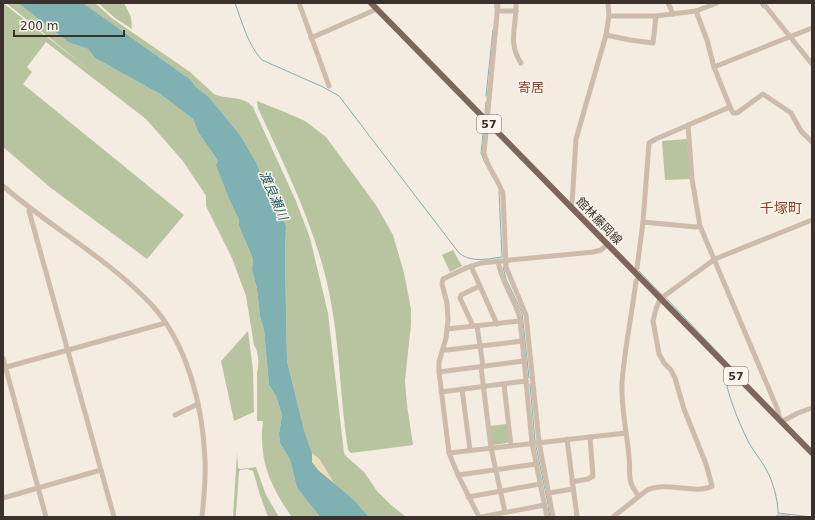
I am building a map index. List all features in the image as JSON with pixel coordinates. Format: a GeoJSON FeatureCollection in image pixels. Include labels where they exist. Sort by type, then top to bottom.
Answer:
{"type":"FeatureCollection","features":[{"type":"Feature","properties":{"kind":"main road","name":"館林藤岡線"},"geometry":{"type":"LineString","coordinates":[[371,3],[812,453]]}},
{"type":"Feature","properties":{"kind":"street"},"geometry":{"type":"LineString","coordinates":[[299,3],[329,86]]}},
{"type":"Feature","properties":{"kind":"street"},"geometry":{"type":"LineString","coordinates":[[498,3],[484,153],[488,165],[500,184],[503,194],[506,260],[509,275],[524,307],[526,315],[539,442],[553,517]]}},
{"type":"Feature","properties":{"kind":"street"},"geometry":{"type":"LineString","coordinates":[[516,3],[513,31],[515,52],[521,63]]}},
{"type":"Feature","properties":{"kind":"street"},"geometry":{"type":"LineString","coordinates":[[570,207],[572,204],[576,139],[606,35],[609,16],[608,3]]}},
{"type":"Feature","properties":{"kind":"street"},"geometry":{"type":"LineString","coordinates":[[668,3],[673,14]]}},
{"type":"Feature","properties":{"kind":"street"},"geometry":{"type":"LineString","coordinates":[[609,16],[656,16],[673,14],[696,11],[717,3]]}},
{"type":"Feature","properties":{"kind":"street"},"geometry":{"type":"LineString","coordinates":[[763,3],[812,64]]}},
{"type":"Feature","properties":{"kind":"street"},"geometry":{"type":"LineString","coordinates":[[312,38],[377,9]]}},
{"type":"Feature","properties":{"kind":"street"},"geometry":{"type":"LineString","coordinates":[[497,11],[516,11]]}},
{"type":"Feature","properties":{"kind":"street"},"geometry":{"type":"LineString","coordinates":[[696,11],[707,40],[714,67],[733,113],[737,113],[763,94],[788,111],[801,131],[812,142]]}},
{"type":"Feature","properties":{"kind":"street"},"geometry":{"type":"LineString","coordinates":[[606,35],[653,43],[656,16]]}},
{"type":"Feature","properties":{"kind":"street"},"geometry":{"type":"LineString","coordinates":[[714,67],[812,28]]}},
{"type":"Feature","properties":{"kind":"street"},"geometry":{"type":"LineString","coordinates":[[639,496],[629,481],[629,457],[622,383],[643,222],[649,143],[730,107]]}},
{"type":"Feature","properties":{"kind":"street"},"geometry":{"type":"LineString","coordinates":[[688,126],[692,179],[700,226],[777,408],[781,422],[798,413],[812,408]]}},
{"type":"Feature","properties":{"kind":"street"},"geometry":{"type":"LineString","coordinates":[[3,186],[122,278],[150,303],[165,322],[183,356],[198,404],[206,459],[202,517]]}},
{"type":"Feature","properties":{"kind":"street"},"geometry":{"type":"LineString","coordinates":[[30,208],[29,211],[114,517]]}},
{"type":"Feature","properties":{"kind":"street"},"geometry":{"type":"LineString","coordinates":[[614,517],[647,490],[664,486],[700,489],[712,486],[706,464],[684,409],[675,378],[659,354],[653,321],[660,299],[715,259],[812,220]]}},
{"type":"Feature","properties":{"kind":"street"},"geometry":{"type":"LineString","coordinates":[[643,222],[696,227],[700,226]]}},
{"type":"Feature","properties":{"kind":"street"},"geometry":{"type":"LineString","coordinates":[[545,505],[480,517],[458,476],[449,453],[438,372],[447,330],[448,309],[442,284],[443,279],[471,266],[506,260],[593,252],[601,250],[607,245]]}},
{"type":"Feature","properties":{"kind":"street"},"geometry":{"type":"LineString","coordinates":[[498,261],[500,274],[518,310],[532,443],[547,517]]}},
{"type":"Feature","properties":{"kind":"street"},"geometry":{"type":"LineString","coordinates":[[471,266],[497,324]]}},
{"type":"Feature","properties":{"kind":"street"},"geometry":{"type":"LineString","coordinates":[[480,286],[461,295],[460,298],[475,326],[480,346],[483,386],[491,448],[505,512]]}},
{"type":"Feature","properties":{"kind":"street"},"geometry":{"type":"LineString","coordinates":[[447,330],[520,321]]}},
{"type":"Feature","properties":{"kind":"street"},"geometry":{"type":"LineString","coordinates":[[4,368],[165,322]]}},
{"type":"Feature","properties":{"kind":"street"},"geometry":{"type":"LineString","coordinates":[[443,350],[522,341]]}},
{"type":"Feature","properties":{"kind":"street"},"geometry":{"type":"LineString","coordinates":[[3,358],[4,368],[46,517]]}},
{"type":"Feature","properties":{"kind":"street"},"geometry":{"type":"LineString","coordinates":[[438,372],[524,361]]}},
{"type":"Feature","properties":{"kind":"street"},"geometry":{"type":"LineString","coordinates":[[441,392],[526,381]]}},
{"type":"Feature","properties":{"kind":"street"},"geometry":{"type":"LineString","coordinates":[[504,384],[511,446]]}},
{"type":"Feature","properties":{"kind":"street"},"geometry":{"type":"LineString","coordinates":[[462,389],[470,450]]}},
{"type":"Feature","properties":{"kind":"street"},"geometry":{"type":"LineString","coordinates":[[175,415],[198,404]]}},
{"type":"Feature","properties":{"kind":"street"},"geometry":{"type":"LineString","coordinates":[[449,453],[626,433]]}},
{"type":"Feature","properties":{"kind":"street"},"geometry":{"type":"LineString","coordinates":[[572,482],[588,479],[593,476],[590,437]]}},
{"type":"Feature","properties":{"kind":"street"},"geometry":{"type":"LineString","coordinates":[[567,439],[577,517]]}},
{"type":"Feature","properties":{"kind":"street"},"geometry":{"type":"LineString","coordinates":[[458,476],[536,464]]}},
{"type":"Feature","properties":{"kind":"street"},"geometry":{"type":"LineString","coordinates":[[3,498],[101,470]]}},
{"type":"Feature","properties":{"kind":"street"},"geometry":{"type":"LineString","coordinates":[[468,497],[540,484]]}},
{"type":"Feature","properties":{"kind":"street"},"geometry":{"type":"LineString","coordinates":[[548,493],[573,489]]}},
{"type":"Feature","properties":{"kind":"street"},"geometry":{"type":"LineString","coordinates":[[778,517],[788,517]]}},
{"type":"Feature","properties":{"kind":"green space"},"geometry":{"type":"Polygon","coordinates":[[[3,3],[87,68],[6,3],[18,3],[68,42],[88,49],[95,58],[160,94],[193,119],[198,132],[218,161],[230,201],[239,220],[239,226],[253,259],[252,270],[257,289],[260,317],[264,330],[269,385],[276,396],[282,415],[279,434],[280,443],[290,460],[297,488],[320,517],[292,517],[277,495],[267,472],[262,447],[263,421],[257,421],[258,359],[257,351],[254,345],[246,296],[232,258],[206,206],[206,196],[182,160],[146,119],[46,42],[27,67],[32,72],[23,84],[184,215],[147,259],[51,188],[3,147],[3,3]]]}},
{"type":"Feature","properties":{"kind":"green space"},"geometry":{"type":"Polygon","coordinates":[[[83,3],[95,3],[113,19],[190,72],[214,94],[240,99],[249,103],[253,107],[296,201],[310,238],[328,313],[344,453],[364,472],[377,491],[406,517],[369,517],[355,501],[336,487],[320,460],[312,453],[304,430],[287,361],[285,256],[286,226],[275,201],[267,189],[256,162],[240,135],[209,97],[196,87],[191,80],[83,3]]]}},
{"type":"Feature","properties":{"kind":"green space"},"geometry":{"type":"Polygon","coordinates":[[[98,3],[124,3],[131,17],[132,29],[115,18],[98,3]]]}},
{"type":"Feature","properties":{"kind":"green space"},"geometry":{"type":"Polygon","coordinates":[[[257,101],[305,121],[326,137],[376,205],[393,235],[404,273],[411,309],[411,324],[405,381],[413,445],[351,453],[348,450],[336,335],[330,297],[324,272],[300,200],[258,108],[257,101]]]}},
{"type":"Feature","properties":{"kind":"green space"},"geometry":{"type":"Polygon","coordinates":[[[687,139],[690,179],[665,180],[662,141],[687,139]]]}},
{"type":"Feature","properties":{"kind":"green space"},"geometry":{"type":"Polygon","coordinates":[[[453,250],[462,266],[450,272],[442,255],[453,250]]]}},
{"type":"Feature","properties":{"kind":"green space"},"geometry":{"type":"Polygon","coordinates":[[[248,331],[253,370],[254,412],[234,421],[221,361],[248,331]]]}},
{"type":"Feature","properties":{"kind":"green space"},"geometry":{"type":"Polygon","coordinates":[[[507,424],[509,441],[507,443],[493,445],[490,426],[507,424]]]}},
{"type":"Feature","properties":{"kind":"green space"},"geometry":{"type":"Polygon","coordinates":[[[237,453],[238,468],[256,467],[266,495],[279,517],[268,517],[253,471],[247,469],[240,470],[239,472],[236,517],[233,517],[237,453]]]}},
{"type":"Feature","properties":{"kind":"sand"},"geometry":{"type":"Polygon","coordinates":[[[312,453],[320,460],[336,487],[315,468],[312,453]]]}},
{"type":"Feature","properties":{"kind":"water"},"geometry":{"type":"Polygon","coordinates":[[[18,3],[83,3],[191,80],[196,87],[209,97],[240,135],[256,162],[267,189],[275,201],[286,226],[285,256],[287,361],[304,430],[312,453],[312,462],[318,470],[355,501],[369,517],[320,517],[297,488],[290,460],[280,443],[279,434],[282,415],[276,396],[269,385],[264,330],[260,317],[257,289],[252,270],[253,259],[239,226],[239,220],[216,165],[218,161],[198,132],[193,119],[160,94],[95,58],[88,49],[68,42],[18,3]]]}},
{"type":"Feature","properties":{"kind":"waterway"},"geometry":{"type":"LineString","coordinates":[[235,3],[249,40],[262,60],[323,87],[339,96],[459,253],[474,259],[502,257]]}},
{"type":"Feature","properties":{"kind":"waterway"},"geometry":{"type":"LineString","coordinates":[[495,3],[495,8]]}},
{"type":"Feature","properties":{"kind":"waterway"},"geometry":{"type":"LineString","coordinates":[[760,3],[763,8]]}},
{"type":"Feature","properties":{"kind":"waterway"},"geometry":{"type":"LineString","coordinates":[[486,96],[493,30]]}},
{"type":"Feature","properties":{"kind":"waterway"},"geometry":{"type":"LineString","coordinates":[[485,114],[486,102]]}},
{"type":"Feature","properties":{"kind":"waterway"},"geometry":{"type":"LineString","coordinates":[[484,125],[481,153],[485,163]]}},
{"type":"Feature","properties":{"kind":"waterway"},"geometry":{"type":"LineString","coordinates":[[499,191],[502,256]]}},
{"type":"Feature","properties":{"kind":"waterway"},"geometry":{"type":"LineString","coordinates":[[503,267],[506,279],[522,313],[529,378]]}},
{"type":"Feature","properties":{"kind":"waterway"},"geometry":{"type":"LineString","coordinates":[[639,271],[662,295]]}},
{"type":"Feature","properties":{"kind":"waterway"},"geometry":{"type":"LineString","coordinates":[[665,297],[723,358]]}},
{"type":"Feature","properties":{"kind":"waterway"},"geometry":{"type":"LineString","coordinates":[[724,368],[727,386],[741,426],[749,443],[771,479],[776,497],[778,513],[812,517]]}},
{"type":"Feature","properties":{"kind":"waterway"},"geometry":{"type":"LineString","coordinates":[[530,384],[535,441]]}},
{"type":"Feature","properties":{"kind":"waterway"},"geometry":{"type":"LineString","coordinates":[[536,446],[548,504]]}},
{"type":"Feature","properties":{"kind":"waterway"},"geometry":{"type":"LineString","coordinates":[[548,506],[550,517]]}},
{"type":"Feature","properties":{"kind":"district","name":"寄居"},"geometry":{"type":"Point","coordinates":[531,87]}},
{"type":"Feature","properties":{"kind":"district","name":"千塚町"},"geometry":{"type":"Point","coordinates":[781,208]}},
{"type":"Feature","properties":{"kind":"water label","name":"渡良瀬川"},"geometry":{"type":"Point","coordinates":[274,195]}}]}
